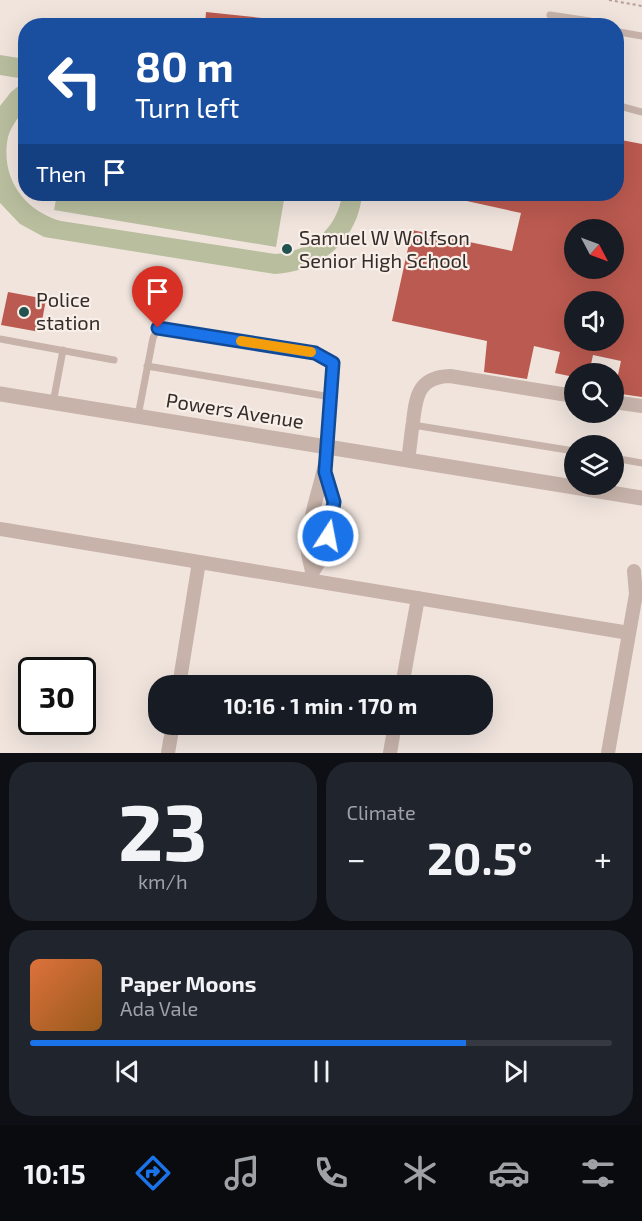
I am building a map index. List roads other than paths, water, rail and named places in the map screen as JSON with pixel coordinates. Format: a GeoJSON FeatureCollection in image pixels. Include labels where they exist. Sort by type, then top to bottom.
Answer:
{"type":"FeatureCollection","features":[{"type":"Feature","properties":{"kind":"street"},"geometry":{"type":"LineString","coordinates":[[408,460],[416,399],[421,389],[438,376],[564,394]]}},
{"type":"Feature","properties":{"kind":"street","name":"Powers Avenue"},"geometry":{"type":"LineString","coordinates":[[0,394],[642,498]]}},
{"type":"Feature","properties":{"kind":"street"},"geometry":{"type":"LineString","coordinates":[[624,403],[642,406]]}},
{"type":"Feature","properties":{"kind":"street"},"geometry":{"type":"LineString","coordinates":[[311,576],[307,546],[315,497],[325,472],[328,447]]}},
{"type":"Feature","properties":{"kind":"street"},"geometry":{"type":"LineString","coordinates":[[311,576],[325,552],[334,502],[325,472]]}},
{"type":"Feature","properties":{"kind":"street"},"geometry":{"type":"LineString","coordinates":[[0,529],[199,562],[311,576],[418,598],[629,633]]}},
{"type":"Feature","properties":{"kind":"street"},"geometry":{"type":"LineString","coordinates":[[181,675],[199,562]]}},
{"type":"Feature","properties":{"kind":"street"},"geometry":{"type":"LineString","coordinates":[[608,753],[636,594],[634,572]]}},
{"type":"Feature","properties":{"kind":"street"},"geometry":{"type":"LineString","coordinates":[[404,675],[418,598]]}},
{"type":"Feature","properties":{"kind":"street"},"geometry":{"type":"LineString","coordinates":[[168,753],[171,735]]}},
{"type":"Feature","properties":{"kind":"street"},"geometry":{"type":"LineString","coordinates":[[390,753],[393,735]]}},
{"type":"Feature","properties":{"kind":"lane"},"geometry":{"type":"LineString","coordinates":[[550,15],[570,18]]}},
{"type":"Feature","properties":{"kind":"lane"},"geometry":{"type":"LineString","coordinates":[[624,34],[642,36]]}},
{"type":"Feature","properties":{"kind":"lane"},"geometry":{"type":"LineString","coordinates":[[624,107],[642,112]]}},
{"type":"Feature","properties":{"kind":"lane"},"geometry":{"type":"LineString","coordinates":[[138,417],[153,338],[158,328],[315,353],[333,363],[328,447]]}},
{"type":"Feature","properties":{"kind":"lane"},"geometry":{"type":"LineString","coordinates":[[0,339],[114,360]]}},
{"type":"Feature","properties":{"kind":"lane"},"geometry":{"type":"LineString","coordinates":[[53,403],[63,350]]}},
{"type":"Feature","properties":{"kind":"lane"},"geometry":{"type":"LineString","coordinates":[[147,366],[331,397]]}},
{"type":"Feature","properties":{"kind":"lane"},"geometry":{"type":"LineString","coordinates":[[413,425],[564,450]]}},
{"type":"Feature","properties":{"kind":"lane"},"geometry":{"type":"LineString","coordinates":[[624,460],[642,463]]}},
{"type":"Feature","properties":{"kind":"place","name":"Samuel W Wolfson Senior High School"},"geometry":{"type":"Point","coordinates":[287,249]}},
{"type":"Feature","properties":{"kind":"place","name":"Police station"},"geometry":{"type":"Point","coordinates":[24,312]}}]}
